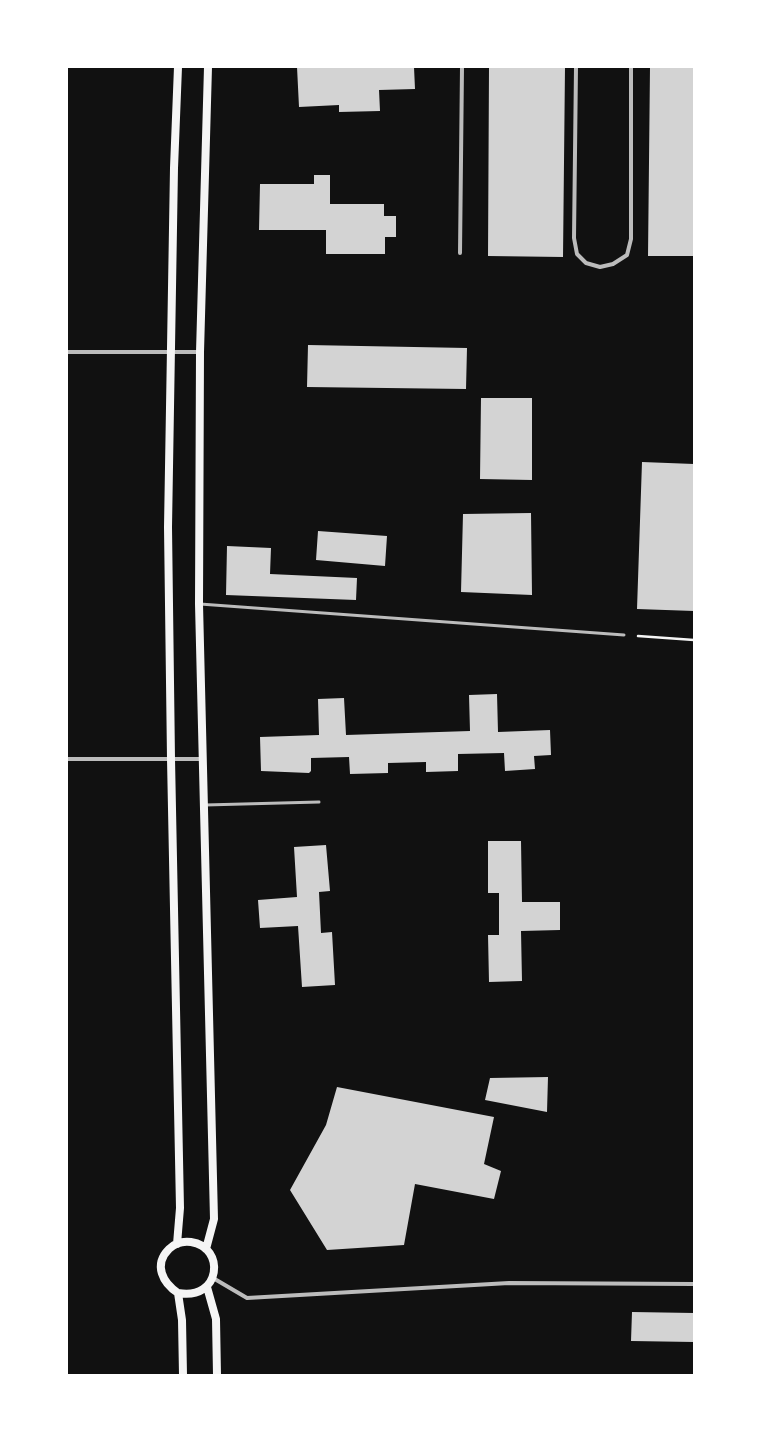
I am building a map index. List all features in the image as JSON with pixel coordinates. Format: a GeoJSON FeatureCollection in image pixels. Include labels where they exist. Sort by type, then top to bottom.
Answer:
{"type":"FeatureCollection","features":[{"type":"Feature","properties":{"kind":"main road"},"geometry":{"type":"LineString","coordinates":[[177,1244],[180,1208],[168,527],[174,168],[178,67]]}},
{"type":"Feature","properties":{"kind":"main road"},"geometry":{"type":"LineString","coordinates":[[206,1249],[214,1219],[198,604],[200,352],[208,67]]}},
{"type":"Feature","properties":{"kind":"main road"},"geometry":{"type":"LineString","coordinates":[[187,1242],[197,1243],[206,1249],[212,1257],[214,1268],[213,1278],[207,1287],[198,1293],[188,1295],[178,1293],[169,1287],[163,1279],[161,1269],[162,1259],[168,1250],[177,1244],[187,1242]]}},
{"type":"Feature","properties":{"kind":"main road"},"geometry":{"type":"LineString","coordinates":[[207,1287],[216,1319],[217,1375]]}},
{"type":"Feature","properties":{"kind":"main road"},"geometry":{"type":"LineString","coordinates":[[178,1293],[182,1320],[183,1375]]}},
{"type":"Feature","properties":{"kind":"street"},"geometry":{"type":"LineString","coordinates":[[460,253],[462,67]]}},
{"type":"Feature","properties":{"kind":"street"},"geometry":{"type":"LineString","coordinates":[[576,67],[574,238],[577,254],[586,263],[600,267],[614,264],[627,255],[631,239],[631,67]]}},
{"type":"Feature","properties":{"kind":"street"},"geometry":{"type":"LineString","coordinates":[[67,352],[200,352]]}},
{"type":"Feature","properties":{"kind":"street"},"geometry":{"type":"LineString","coordinates":[[67,759],[202,759]]}},
{"type":"Feature","properties":{"kind":"street"},"geometry":{"type":"LineString","coordinates":[[213,1278],[247,1298],[509,1283],[694,1284]]}},
{"type":"Feature","properties":{"kind":"lane"},"geometry":{"type":"LineString","coordinates":[[198,604],[624,635]]}},
{"type":"Feature","properties":{"kind":"lane"},"geometry":{"type":"LineString","coordinates":[[203,806],[319,802]]}},
{"type":"Feature","properties":{"kind":"path"},"geometry":{"type":"LineString","coordinates":[[624,635],[694,640]]}},
{"type":"Feature","properties":{"kind":"building"},"geometry":{"type":"Polygon","coordinates":[[[297,67],[414,67],[415,89],[379,90],[380,111],[339,112],[339,105],[299,107],[297,67]]]}},
{"type":"Feature","properties":{"kind":"building"},"geometry":{"type":"Polygon","coordinates":[[[489,67],[565,67],[563,257],[488,256],[489,67]]]}},
{"type":"Feature","properties":{"kind":"building"},"geometry":{"type":"Polygon","coordinates":[[[650,67],[694,67],[694,256],[648,256],[650,67]]]}},
{"type":"Feature","properties":{"kind":"building"},"geometry":{"type":"Polygon","coordinates":[[[314,175],[330,175],[330,204],[384,204],[384,216],[396,216],[396,237],[385,237],[385,254],[326,254],[326,230],[259,230],[260,184],[314,184],[314,175]]]}},
{"type":"Feature","properties":{"kind":"building"},"geometry":{"type":"Polygon","coordinates":[[[308,345],[467,348],[466,389],[307,387],[308,345]]]}},
{"type":"Feature","properties":{"kind":"building"},"geometry":{"type":"Polygon","coordinates":[[[481,398],[532,398],[532,480],[480,479],[481,398]]]}},
{"type":"Feature","properties":{"kind":"building"},"geometry":{"type":"Polygon","coordinates":[[[642,462],[694,464],[694,611],[637,609],[642,462]]]}},
{"type":"Feature","properties":{"kind":"building"},"geometry":{"type":"Polygon","coordinates":[[[531,513],[532,595],[461,592],[463,514],[531,513]]]}},
{"type":"Feature","properties":{"kind":"building"},"geometry":{"type":"Polygon","coordinates":[[[318,531],[387,536],[385,566],[316,560],[318,531]]]}},
{"type":"Feature","properties":{"kind":"building"},"geometry":{"type":"Polygon","coordinates":[[[227,546],[271,548],[270,574],[357,578],[356,600],[226,595],[227,546]]]}},
{"type":"Feature","properties":{"kind":"building"},"geometry":{"type":"Polygon","coordinates":[[[497,694],[498,732],[550,730],[551,755],[534,756],[535,769],[505,771],[504,753],[458,754],[458,771],[426,772],[426,762],[388,763],[388,773],[350,774],[349,757],[311,758],[311,771],[309,773],[261,771],[260,737],[319,735],[318,699],[344,698],[346,735],[470,731],[469,695],[497,694]]]}},
{"type":"Feature","properties":{"kind":"building"},"geometry":{"type":"Polygon","coordinates":[[[488,841],[521,841],[522,902],[560,902],[560,930],[521,931],[522,981],[489,982],[488,935],[499,935],[499,893],[488,893],[488,841]]]}},
{"type":"Feature","properties":{"kind":"building"},"geometry":{"type":"Polygon","coordinates":[[[326,845],[330,891],[319,892],[321,933],[332,932],[335,985],[302,987],[298,926],[260,928],[258,900],[297,897],[294,847],[326,845]]]}},
{"type":"Feature","properties":{"kind":"building"},"geometry":{"type":"Polygon","coordinates":[[[548,1077],[547,1112],[485,1100],[490,1078],[548,1077]]]}},
{"type":"Feature","properties":{"kind":"building"},"geometry":{"type":"Polygon","coordinates":[[[337,1087],[494,1117],[484,1164],[501,1171],[494,1199],[415,1184],[404,1245],[327,1250],[290,1190],[326,1125],[337,1087]]]}},
{"type":"Feature","properties":{"kind":"building"},"geometry":{"type":"Polygon","coordinates":[[[632,1312],[694,1313],[694,1342],[631,1341],[632,1312]]]}}]}
